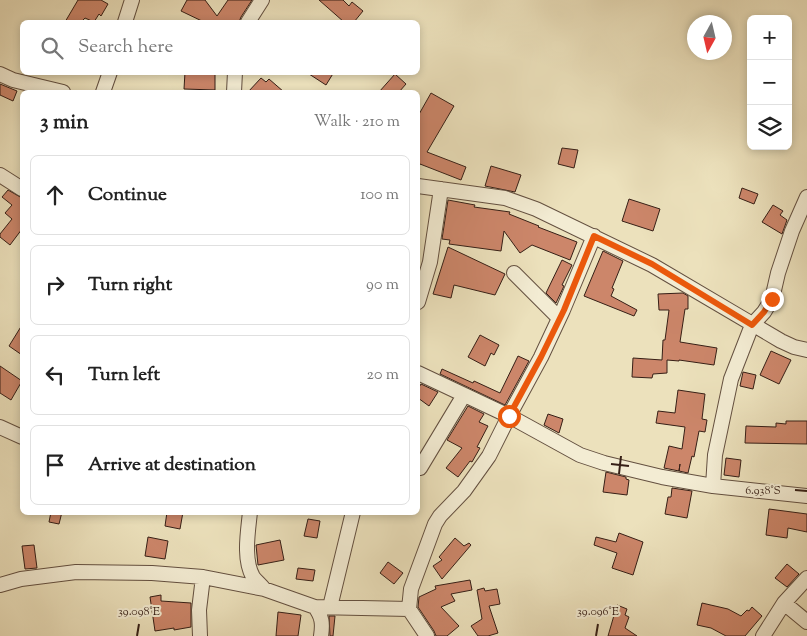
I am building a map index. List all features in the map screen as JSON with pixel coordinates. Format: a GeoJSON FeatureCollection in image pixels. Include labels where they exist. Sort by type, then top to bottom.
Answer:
{"type":"FeatureCollection","features":[{"type":"Feature","properties":{"kind":"street"},"geometry":{"type":"LineString","coordinates":[[126,20],[132,0]]}},
{"type":"Feature","properties":{"kind":"street"},"geometry":{"type":"LineString","coordinates":[[249,20],[262,0]]}},
{"type":"Feature","properties":{"kind":"street"},"geometry":{"type":"LineString","coordinates":[[0,74],[13,80],[55,90]]}},
{"type":"Feature","properties":{"kind":"street"},"geometry":{"type":"LineString","coordinates":[[104,90],[109,75]]}},
{"type":"Feature","properties":{"kind":"street"},"geometry":{"type":"LineString","coordinates":[[234,90],[235,75]]}},
{"type":"Feature","properties":{"kind":"street"},"geometry":{"type":"LineString","coordinates":[[0,175],[20,188]]}},
{"type":"Feature","properties":{"kind":"street"},"geometry":{"type":"LineString","coordinates":[[420,186],[504,198],[536,209],[652,264],[781,342],[807,350]]}},
{"type":"Feature","properties":{"kind":"street"},"geometry":{"type":"LineString","coordinates":[[420,295],[430,262],[441,189]]}},
{"type":"Feature","properties":{"kind":"street"},"geometry":{"type":"LineString","coordinates":[[713,486],[720,423],[731,379],[752,325],[764,312],[772,299],[778,273],[792,231],[807,197]]}},
{"type":"Feature","properties":{"kind":"street"},"geometry":{"type":"LineString","coordinates":[[427,636],[409,609],[411,589],[435,524],[480,471],[541,357],[594,236]]}},
{"type":"Feature","properties":{"kind":"street"},"geometry":{"type":"LineString","coordinates":[[514,273],[559,318]]}},
{"type":"Feature","properties":{"kind":"street"},"geometry":{"type":"LineString","coordinates":[[420,374],[509,416],[580,455],[604,463],[662,477],[713,486],[807,496]]}},
{"type":"Feature","properties":{"kind":"street"},"geometry":{"type":"LineString","coordinates":[[420,468],[464,395]]}},
{"type":"Feature","properties":{"kind":"street"},"geometry":{"type":"LineString","coordinates":[[0,428],[20,436]]}},
{"type":"Feature","properties":{"kind":"street"},"geometry":{"type":"LineString","coordinates":[[250,515],[247,547],[248,561],[254,578],[264,589]]}},
{"type":"Feature","properties":{"kind":"street"},"geometry":{"type":"LineString","coordinates":[[330,607],[352,515]]}},
{"type":"Feature","properties":{"kind":"street"},"geometry":{"type":"LineString","coordinates":[[0,585],[21,579],[76,572],[152,573],[203,577],[264,589],[315,606],[409,609]]}},
{"type":"Feature","properties":{"kind":"street"},"geometry":{"type":"LineString","coordinates":[[200,636],[199,610],[203,577]]}},
{"type":"Feature","properties":{"kind":"street"},"geometry":{"type":"LineString","coordinates":[[763,636],[784,603],[807,578]]}},
{"type":"Feature","properties":{"kind":"street"},"geometry":{"type":"LineString","coordinates":[[784,603],[807,622]]}},
{"type":"Feature","properties":{"kind":"street"},"geometry":{"type":"LineString","coordinates":[[315,606],[322,616],[321,636]]}},
{"type":"Feature","properties":{"kind":"building"},"geometry":{"type":"Polygon","coordinates":[[[78,0],[101,0],[108,4],[101,16],[99,14],[95,20],[85,18],[83,20],[66,20],[78,0]]]}},
{"type":"Feature","properties":{"kind":"building"},"geometry":{"type":"Polygon","coordinates":[[[187,0],[205,0],[217,16],[228,0],[252,0],[240,20],[200,20],[181,11],[187,0]]]}},
{"type":"Feature","properties":{"kind":"building"},"geometry":{"type":"Polygon","coordinates":[[[319,0],[343,0],[349,6],[352,2],[363,11],[356,20],[342,20],[319,0]]]}},
{"type":"Feature","properties":{"kind":"building"},"geometry":{"type":"Polygon","coordinates":[[[185,75],[215,75],[215,90],[184,89],[185,75]]]}},
{"type":"Feature","properties":{"kind":"building"},"geometry":{"type":"Polygon","coordinates":[[[311,75],[332,75],[326,85],[311,75]]]}},
{"type":"Feature","properties":{"kind":"building"},"geometry":{"type":"Polygon","coordinates":[[[394,75],[406,84],[401,90],[381,90],[394,75]]]}},
{"type":"Feature","properties":{"kind":"building"},"geometry":{"type":"Polygon","coordinates":[[[261,78],[266,82],[269,79],[282,90],[250,90],[261,78]]]}},
{"type":"Feature","properties":{"kind":"building"},"geometry":{"type":"Polygon","coordinates":[[[0,84],[17,91],[13,101],[0,95],[0,84]]]}},
{"type":"Feature","properties":{"kind":"building"},"geometry":{"type":"Polygon","coordinates":[[[431,93],[454,106],[427,152],[466,167],[461,180],[420,164],[420,112],[431,93]]]}},
{"type":"Feature","properties":{"kind":"building"},"geometry":{"type":"Polygon","coordinates":[[[562,148],[578,150],[574,168],[558,164],[562,148]]]}},
{"type":"Feature","properties":{"kind":"building"},"geometry":{"type":"Polygon","coordinates":[[[491,166],[521,175],[515,192],[485,186],[491,166]]]}},
{"type":"Feature","properties":{"kind":"building"},"geometry":{"type":"Polygon","coordinates":[[[742,188],[758,194],[754,204],[739,198],[742,188]]]}},
{"type":"Feature","properties":{"kind":"building"},"geometry":{"type":"Polygon","coordinates":[[[8,190],[20,197],[20,232],[10,245],[0,237],[0,234],[12,219],[5,213],[12,205],[2,197],[8,190]]]}},
{"type":"Feature","properties":{"kind":"building"},"geometry":{"type":"Polygon","coordinates":[[[629,199],[660,209],[653,231],[622,221],[629,199]]]}},
{"type":"Feature","properties":{"kind":"building"},"geometry":{"type":"Polygon","coordinates":[[[448,200],[475,205],[474,207],[510,212],[509,214],[538,227],[577,242],[570,260],[532,245],[520,253],[504,231],[501,251],[449,244],[450,240],[442,239],[448,200]]]}},
{"type":"Feature","properties":{"kind":"building"},"geometry":{"type":"Polygon","coordinates":[[[773,205],[783,211],[780,215],[787,220],[782,234],[762,222],[773,205]]]}},
{"type":"Feature","properties":{"kind":"building"},"geometry":{"type":"Polygon","coordinates":[[[448,247],[505,274],[495,295],[454,285],[451,298],[433,294],[448,247]]]}},
{"type":"Feature","properties":{"kind":"building"},"geometry":{"type":"Polygon","coordinates":[[[603,251],[623,261],[612,288],[614,289],[611,296],[637,310],[634,316],[584,296],[603,251]]]}},
{"type":"Feature","properties":{"kind":"building"},"geometry":{"type":"Polygon","coordinates":[[[562,260],[572,265],[556,303],[546,293],[562,260]]]}},
{"type":"Feature","properties":{"kind":"building"},"geometry":{"type":"Polygon","coordinates":[[[683,293],[688,296],[688,309],[685,309],[680,342],[717,348],[714,365],[667,360],[667,373],[653,374],[652,378],[632,377],[633,358],[662,360],[663,340],[665,340],[669,310],[659,310],[658,294],[683,293]]]}},
{"type":"Feature","properties":{"kind":"building"},"geometry":{"type":"Polygon","coordinates":[[[20,328],[20,354],[9,346],[20,328]]]}},
{"type":"Feature","properties":{"kind":"building"},"geometry":{"type":"Polygon","coordinates":[[[480,335],[499,345],[494,355],[491,353],[485,366],[468,357],[480,335]]]}},
{"type":"Feature","properties":{"kind":"building"},"geometry":{"type":"Polygon","coordinates":[[[771,351],[791,360],[779,384],[760,375],[771,351]]]}},
{"type":"Feature","properties":{"kind":"building"},"geometry":{"type":"Polygon","coordinates":[[[518,356],[529,361],[505,405],[440,374],[442,369],[500,393],[518,356]]]}},
{"type":"Feature","properties":{"kind":"building"},"geometry":{"type":"Polygon","coordinates":[[[0,366],[20,380],[20,384],[11,400],[0,393],[0,366]]]}},
{"type":"Feature","properties":{"kind":"building"},"geometry":{"type":"Polygon","coordinates":[[[743,372],[756,375],[753,389],[740,386],[743,372]]]}},
{"type":"Feature","properties":{"kind":"building"},"geometry":{"type":"Polygon","coordinates":[[[421,384],[438,392],[429,406],[420,399],[421,384]]]}},
{"type":"Feature","properties":{"kind":"building"},"geometry":{"type":"Polygon","coordinates":[[[678,390],[705,394],[702,419],[707,420],[705,432],[699,431],[694,457],[692,456],[688,473],[664,468],[669,446],[682,449],[685,427],[656,423],[658,411],[675,413],[678,390]]]}},
{"type":"Feature","properties":{"kind":"building"},"geometry":{"type":"Polygon","coordinates":[[[468,406],[484,414],[479,422],[488,426],[477,447],[480,448],[472,462],[470,461],[458,477],[446,468],[462,448],[447,440],[468,406]]]}},
{"type":"Feature","properties":{"kind":"building"},"geometry":{"type":"Polygon","coordinates":[[[548,414],[563,419],[559,433],[544,425],[548,414]]]}},
{"type":"Feature","properties":{"kind":"building"},"geometry":{"type":"Polygon","coordinates":[[[786,421],[807,421],[807,444],[745,443],[746,426],[776,427],[776,423],[786,424],[786,421]]]}},
{"type":"Feature","properties":{"kind":"building"},"geometry":{"type":"Polygon","coordinates":[[[726,458],[741,460],[739,477],[724,475],[726,458]]]}},
{"type":"Feature","properties":{"kind":"building"},"geometry":{"type":"Polygon","coordinates":[[[606,472],[626,477],[629,480],[627,495],[603,492],[606,472]]]}},
{"type":"Feature","properties":{"kind":"building"},"geometry":{"type":"Polygon","coordinates":[[[672,488],[692,491],[687,518],[665,514],[668,497],[671,497],[672,488]]]}},
{"type":"Feature","properties":{"kind":"building"},"geometry":{"type":"Polygon","coordinates":[[[769,509],[807,514],[807,532],[788,528],[787,538],[766,535],[769,509]]]}},
{"type":"Feature","properties":{"kind":"building"},"geometry":{"type":"Polygon","coordinates":[[[50,515],[61,515],[59,524],[49,522],[50,515]]]}},
{"type":"Feature","properties":{"kind":"building"},"geometry":{"type":"Polygon","coordinates":[[[167,515],[182,515],[180,529],[165,526],[167,515]]]}},
{"type":"Feature","properties":{"kind":"building"},"geometry":{"type":"Polygon","coordinates":[[[308,519],[320,521],[317,538],[304,536],[308,519]]]}},
{"type":"Feature","properties":{"kind":"building"},"geometry":{"type":"Polygon","coordinates":[[[619,533],[643,542],[633,575],[612,568],[617,553],[594,545],[596,537],[616,542],[619,533]]]}},
{"type":"Feature","properties":{"kind":"building"},"geometry":{"type":"Polygon","coordinates":[[[148,537],[168,541],[165,559],[145,556],[148,537]]]}},
{"type":"Feature","properties":{"kind":"building"},"geometry":{"type":"Polygon","coordinates":[[[455,538],[464,546],[469,543],[471,545],[442,579],[433,566],[442,560],[439,557],[455,538]]]}},
{"type":"Feature","properties":{"kind":"building"},"geometry":{"type":"Polygon","coordinates":[[[280,540],[284,560],[258,565],[256,545],[280,540]]]}},
{"type":"Feature","properties":{"kind":"building"},"geometry":{"type":"Polygon","coordinates":[[[34,545],[37,568],[25,569],[22,546],[34,545]]]}},
{"type":"Feature","properties":{"kind":"building"},"geometry":{"type":"Polygon","coordinates":[[[388,562],[403,573],[394,584],[380,573],[388,562]]]}},
{"type":"Feature","properties":{"kind":"building"},"geometry":{"type":"Polygon","coordinates":[[[787,564],[799,574],[787,587],[775,578],[787,564]]]}},
{"type":"Feature","properties":{"kind":"building"},"geometry":{"type":"Polygon","coordinates":[[[298,568],[315,570],[313,581],[296,579],[298,568]]]}},
{"type":"Feature","properties":{"kind":"building"},"geometry":{"type":"Polygon","coordinates":[[[470,580],[472,590],[451,594],[455,601],[441,607],[459,626],[447,636],[436,636],[418,607],[419,597],[436,589],[435,586],[470,580]]]}},
{"type":"Feature","properties":{"kind":"building"},"geometry":{"type":"Polygon","coordinates":[[[484,588],[485,591],[497,589],[500,604],[489,606],[498,633],[478,636],[471,626],[482,619],[477,590],[484,588]]]}},
{"type":"Feature","properties":{"kind":"building"},"geometry":{"type":"Polygon","coordinates":[[[161,595],[161,601],[191,603],[191,627],[155,631],[150,597],[161,595]]]}},
{"type":"Feature","properties":{"kind":"building"},"geometry":{"type":"Polygon","coordinates":[[[702,603],[728,609],[741,616],[752,607],[762,616],[745,636],[726,636],[711,628],[697,625],[702,603]]]}},
{"type":"Feature","properties":{"kind":"building"},"geometry":{"type":"Polygon","coordinates":[[[617,605],[627,609],[625,615],[629,617],[625,628],[637,636],[608,636],[617,605]]]}},
{"type":"Feature","properties":{"kind":"building"},"geometry":{"type":"Polygon","coordinates":[[[278,612],[301,615],[298,636],[276,636],[278,612]]]}},
{"type":"Feature","properties":{"kind":"building"},"geometry":{"type":"Polygon","coordinates":[[[329,616],[335,616],[333,636],[330,636],[329,616]]]}},
{"type":"Feature","properties":{"kind":"route"},"geometry":{"type":"LineString","coordinates":[[509,416],[564,310],[594,236],[652,264],[752,325],[764,312],[772,299]]}}]}
